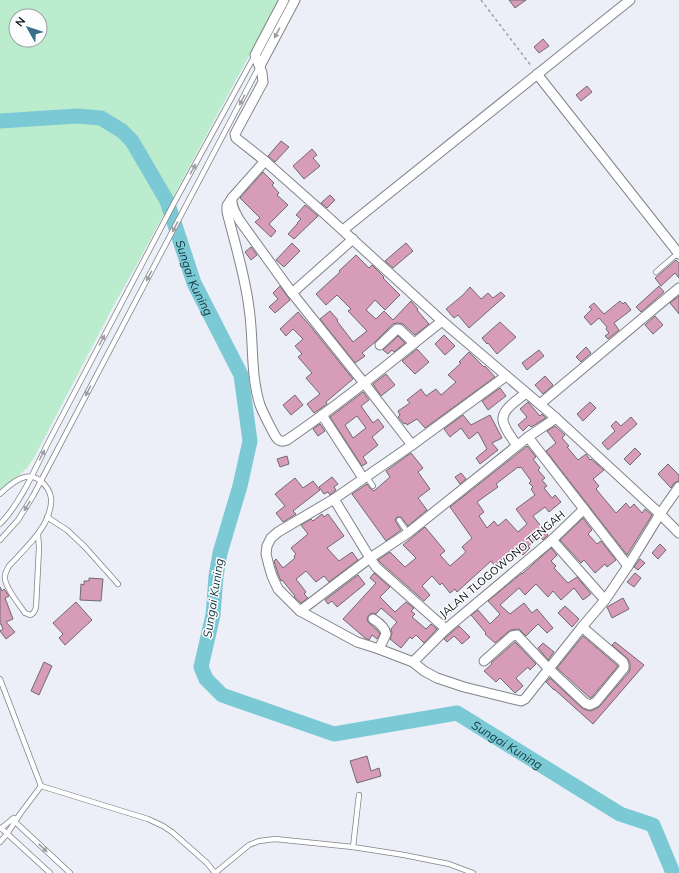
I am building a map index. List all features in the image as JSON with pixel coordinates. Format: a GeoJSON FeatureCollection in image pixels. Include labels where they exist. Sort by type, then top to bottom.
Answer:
{"type":"FeatureCollection","features":[{"type":"Feature","properties":{"kind":"street"},"geometry":{"type":"LineString","coordinates":[[284,0],[255,55],[263,75],[263,82],[235,134],[236,138],[266,161],[442,321],[556,418],[679,533]]}},
{"type":"Feature","properties":{"kind":"street"},"geometry":{"type":"LineString","coordinates":[[260,66],[295,0]]}},
{"type":"Feature","properties":{"kind":"street"},"geometry":{"type":"LineString","coordinates":[[343,230],[630,0]]}},
{"type":"Feature","properties":{"kind":"street"},"geometry":{"type":"LineString","coordinates":[[537,74],[679,254]]}},
{"type":"Feature","properties":{"kind":"street"},"geometry":{"type":"LineString","coordinates":[[266,161],[232,198],[227,206],[227,212],[240,260],[249,308],[254,374],[258,398],[263,411],[280,441],[282,442],[287,440],[322,415],[442,321]]}},
{"type":"Feature","properties":{"kind":"street"},"geometry":{"type":"LineString","coordinates":[[232,198],[234,212],[292,293],[412,445]]}},
{"type":"Feature","properties":{"kind":"street"},"geometry":{"type":"LineString","coordinates":[[292,293],[353,239]]}},
{"type":"Feature","properties":{"kind":"street"},"geometry":{"type":"LineString","coordinates":[[540,404],[679,288]]}},
{"type":"Feature","properties":{"kind":"street"},"geometry":{"type":"LineString","coordinates":[[380,345],[399,328],[414,342]]}},
{"type":"Feature","properties":{"kind":"street"},"geometry":{"type":"LineString","coordinates":[[506,376],[412,445],[334,499],[278,532],[272,538],[267,546],[266,554],[268,566],[278,588],[300,611],[357,642],[413,662],[424,671],[437,678],[464,687],[521,701],[605,600],[660,514],[679,488]]}},
{"type":"Feature","properties":{"kind":"street"},"geometry":{"type":"LineString","coordinates":[[517,446],[503,423],[503,415],[508,408],[526,393]]}},
{"type":"Feature","properties":{"kind":"street"},"geometry":{"type":"LineString","coordinates":[[322,415],[364,477]]}},
{"type":"Feature","properties":{"kind":"street"},"geometry":{"type":"LineString","coordinates":[[300,611],[370,558],[408,533],[517,446],[556,418]]}},
{"type":"Feature","properties":{"kind":"street"},"geometry":{"type":"LineString","coordinates":[[528,438],[628,566]]}},
{"type":"Feature","properties":{"kind":"street","name":"JALAN TLOGOWONO TENGAH"},"geometry":{"type":"LineString","coordinates":[[334,499],[370,558],[382,573],[406,592],[446,629],[552,540],[584,509]]}},
{"type":"Feature","properties":{"kind":"street"},"geometry":{"type":"LineString","coordinates":[[552,540],[605,600]]}},
{"type":"Feature","properties":{"kind":"street"},"geometry":{"type":"LineString","coordinates":[[373,619],[386,632],[379,649]]}},
{"type":"Feature","properties":{"kind":"street"},"geometry":{"type":"LineString","coordinates":[[484,660],[512,636],[517,635],[548,668],[585,703],[590,705],[596,702],[624,668],[624,665],[623,662],[582,627]]}},
{"type":"Feature","properties":{"kind":"street"},"geometry":{"type":"LineString","coordinates":[[413,662],[446,629]]}},
{"type":"Feature","properties":{"kind":"lane"},"geometry":{"type":"LineString","coordinates":[[0,524],[10,512],[32,476],[174,203],[255,55]]}},
{"type":"Feature","properties":{"kind":"lane"},"geometry":{"type":"LineString","coordinates":[[0,540],[18,520],[33,496],[260,66]]}},
{"type":"Feature","properties":{"kind":"lane"},"geometry":{"type":"LineString","coordinates":[[656,272],[679,254]]}},
{"type":"Feature","properties":{"kind":"lane"},"geometry":{"type":"LineString","coordinates":[[0,494],[14,482],[24,477],[32,476],[46,487],[51,497],[48,517],[38,534],[9,566],[6,572],[5,579],[8,588],[25,613],[30,615],[32,615],[36,607],[38,534]]}},
{"type":"Feature","properties":{"kind":"lane"},"geometry":{"type":"LineString","coordinates":[[364,477],[373,486]]}},
{"type":"Feature","properties":{"kind":"lane"},"geometry":{"type":"LineString","coordinates":[[48,517],[67,530],[85,547],[118,584]]}},
{"type":"Feature","properties":{"kind":"lane"},"geometry":{"type":"LineString","coordinates":[[399,520],[408,533]]}},
{"type":"Feature","properties":{"kind":"lane"},"geometry":{"type":"LineString","coordinates":[[0,679],[41,786]]}},
{"type":"Feature","properties":{"kind":"lane"},"geometry":{"type":"LineString","coordinates":[[0,842],[41,786]]}},
{"type":"Feature","properties":{"kind":"lane"},"geometry":{"type":"LineString","coordinates":[[41,786],[148,819],[163,826],[172,832],[207,863],[215,873],[249,845],[259,841],[275,839],[353,847],[404,855],[449,864],[474,873]]}},
{"type":"Feature","properties":{"kind":"lane"},"geometry":{"type":"LineString","coordinates":[[353,847],[359,795]]}},
{"type":"Feature","properties":{"kind":"lane"},"geometry":{"type":"LineString","coordinates":[[14,821],[0,829],[50,873]]}},
{"type":"Feature","properties":{"kind":"lane"},"geometry":{"type":"LineString","coordinates":[[14,821],[70,873]]}},
{"type":"Feature","properties":{"kind":"path"},"geometry":{"type":"LineString","coordinates":[[481,0],[537,74]]}},
{"type":"Feature","properties":{"kind":"green space"},"geometry":{"type":"Polygon","coordinates":[[[0,0],[279,0],[115,303],[35,456],[27,468],[0,491],[0,0]]]}},
{"type":"Feature","properties":{"kind":"building"},"geometry":{"type":"Polygon","coordinates":[[[509,0],[526,0],[515,8],[509,0]]]}},
{"type":"Feature","properties":{"kind":"building"},"geometry":{"type":"Polygon","coordinates":[[[543,39],[549,46],[539,53],[534,47],[543,39]]]}},
{"type":"Feature","properties":{"kind":"building"},"geometry":{"type":"Polygon","coordinates":[[[587,86],[592,92],[581,101],[576,95],[587,86]]]}},
{"type":"Feature","properties":{"kind":"building"},"geometry":{"type":"Polygon","coordinates":[[[281,141],[289,147],[275,162],[268,156],[281,141]]]}},
{"type":"Feature","properties":{"kind":"building"},"geometry":{"type":"Polygon","coordinates":[[[312,149],[317,155],[313,158],[320,166],[304,179],[293,166],[312,149]]]}},
{"type":"Feature","properties":{"kind":"building"},"geometry":{"type":"Polygon","coordinates":[[[263,172],[274,183],[272,185],[279,193],[277,195],[288,205],[269,224],[276,231],[271,237],[255,222],[260,218],[240,198],[263,172]]]}},
{"type":"Feature","properties":{"kind":"building"},"geometry":{"type":"Polygon","coordinates":[[[330,195],[335,200],[327,208],[321,203],[330,195]]]}},
{"type":"Feature","properties":{"kind":"building"},"geometry":{"type":"Polygon","coordinates":[[[305,205],[318,216],[294,239],[288,234],[301,219],[296,215],[305,205]]]}},
{"type":"Feature","properties":{"kind":"building"},"geometry":{"type":"Polygon","coordinates":[[[292,243],[300,251],[284,267],[276,260],[292,243]]]}},
{"type":"Feature","properties":{"kind":"building"},"geometry":{"type":"Polygon","coordinates":[[[406,243],[413,251],[393,268],[385,261],[406,243]]]}},
{"type":"Feature","properties":{"kind":"building"},"geometry":{"type":"Polygon","coordinates":[[[251,247],[257,255],[251,260],[245,252],[251,247]]]}},
{"type":"Feature","properties":{"kind":"building"},"geometry":{"type":"Polygon","coordinates":[[[356,255],[369,268],[372,265],[400,295],[385,310],[375,300],[366,310],[376,319],[384,311],[393,320],[411,301],[429,324],[415,335],[403,324],[393,324],[362,353],[365,356],[355,363],[320,319],[330,311],[353,342],[367,331],[348,311],[351,309],[337,295],[326,305],[316,294],[356,255]]]}},
{"type":"Feature","properties":{"kind":"building"},"geometry":{"type":"Polygon","coordinates":[[[676,260],[679,263],[679,278],[675,273],[661,286],[655,278],[676,260]]]}},
{"type":"Feature","properties":{"kind":"building"},"geometry":{"type":"Polygon","coordinates":[[[280,286],[290,300],[275,313],[269,307],[278,299],[273,293],[280,286]]]}},
{"type":"Feature","properties":{"kind":"building"},"geometry":{"type":"Polygon","coordinates":[[[659,286],[664,292],[641,312],[636,307],[659,286]]]}},
{"type":"Feature","properties":{"kind":"building"},"geometry":{"type":"Polygon","coordinates":[[[470,287],[481,299],[488,293],[493,298],[501,292],[505,296],[469,328],[458,315],[454,318],[446,309],[470,287]]]}},
{"type":"Feature","properties":{"kind":"building"},"geometry":{"type":"Polygon","coordinates":[[[679,296],[679,314],[670,303],[679,296]]]}},
{"type":"Feature","properties":{"kind":"building"},"geometry":{"type":"Polygon","coordinates":[[[620,301],[623,304],[625,302],[631,310],[614,323],[619,330],[608,339],[605,336],[609,333],[606,329],[607,327],[599,318],[591,325],[584,317],[592,309],[589,307],[594,303],[604,314],[620,301]]]}},
{"type":"Feature","properties":{"kind":"building"},"geometry":{"type":"Polygon","coordinates":[[[298,312],[353,379],[326,402],[327,404],[314,413],[307,404],[320,394],[306,378],[312,373],[298,357],[302,354],[295,346],[303,339],[293,329],[286,336],[280,329],[298,312]]]}},
{"type":"Feature","properties":{"kind":"building"},"geometry":{"type":"Polygon","coordinates":[[[655,316],[663,325],[653,334],[645,325],[655,316]]]}},
{"type":"Feature","properties":{"kind":"building"},"geometry":{"type":"Polygon","coordinates":[[[500,322],[516,337],[497,354],[482,338],[500,322]]]}},
{"type":"Feature","properties":{"kind":"building"},"geometry":{"type":"Polygon","coordinates":[[[444,335],[455,346],[445,355],[435,344],[444,335]]]}},
{"type":"Feature","properties":{"kind":"building"},"geometry":{"type":"Polygon","coordinates":[[[398,336],[405,343],[394,352],[392,350],[388,354],[383,350],[398,336]]]}},
{"type":"Feature","properties":{"kind":"building"},"geometry":{"type":"Polygon","coordinates":[[[586,347],[591,353],[581,362],[576,357],[586,347]]]}},
{"type":"Feature","properties":{"kind":"building"},"geometry":{"type":"Polygon","coordinates":[[[417,349],[429,362],[415,374],[402,361],[417,349]]]}},
{"type":"Feature","properties":{"kind":"building"},"geometry":{"type":"Polygon","coordinates":[[[539,350],[544,356],[527,370],[522,363],[539,350]]]}},
{"type":"Feature","properties":{"kind":"building"},"geometry":{"type":"Polygon","coordinates":[[[469,352],[495,377],[425,428],[417,419],[407,425],[406,423],[404,424],[398,417],[400,415],[398,411],[410,403],[407,400],[421,389],[426,396],[436,389],[441,395],[456,382],[448,375],[461,363],[459,362],[469,352]]]}},
{"type":"Feature","properties":{"kind":"building"},"geometry":{"type":"Polygon","coordinates":[[[386,374],[395,385],[381,396],[373,384],[386,374]]]}},
{"type":"Feature","properties":{"kind":"building"},"geometry":{"type":"Polygon","coordinates":[[[545,376],[553,385],[543,394],[535,385],[545,376]]]}},
{"type":"Feature","properties":{"kind":"building"},"geometry":{"type":"Polygon","coordinates":[[[500,388],[506,396],[488,410],[482,401],[500,388]]]}},
{"type":"Feature","properties":{"kind":"building"},"geometry":{"type":"Polygon","coordinates":[[[363,392],[369,400],[361,406],[373,423],[378,419],[384,427],[372,437],[378,445],[363,457],[367,463],[362,466],[330,417],[363,392]],[[357,416],[345,425],[353,438],[366,428],[357,416]]]}},
{"type":"Feature","properties":{"kind":"building"},"geometry":{"type":"Polygon","coordinates":[[[295,395],[303,405],[291,415],[283,405],[295,395]]]}},
{"type":"Feature","properties":{"kind":"building"},"geometry":{"type":"Polygon","coordinates":[[[528,402],[540,416],[542,414],[546,418],[531,427],[529,425],[523,431],[518,425],[527,417],[520,409],[528,402]]]}},
{"type":"Feature","properties":{"kind":"building"},"geometry":{"type":"Polygon","coordinates":[[[590,402],[596,408],[583,421],[577,414],[590,402]]]}},
{"type":"Feature","properties":{"kind":"building"},"geometry":{"type":"Polygon","coordinates":[[[463,415],[471,425],[490,415],[502,438],[492,443],[498,450],[480,464],[476,458],[487,449],[478,432],[469,439],[461,428],[450,437],[444,429],[463,415]]]}},
{"type":"Feature","properties":{"kind":"building"},"geometry":{"type":"Polygon","coordinates":[[[631,417],[637,424],[608,450],[602,443],[615,431],[611,426],[616,421],[621,426],[631,417]]]}},
{"type":"Feature","properties":{"kind":"building"},"geometry":{"type":"Polygon","coordinates":[[[320,424],[325,431],[318,436],[313,429],[320,424]]]}},
{"type":"Feature","properties":{"kind":"building"},"geometry":{"type":"Polygon","coordinates":[[[555,426],[565,435],[562,438],[569,446],[567,447],[578,460],[586,454],[590,460],[591,459],[604,470],[593,479],[599,486],[596,489],[616,513],[626,503],[630,508],[634,504],[642,513],[645,509],[652,515],[627,555],[546,451],[556,443],[547,431],[555,426]]]}},
{"type":"Feature","properties":{"kind":"building"},"geometry":{"type":"Polygon","coordinates":[[[527,446],[536,457],[533,459],[540,468],[538,470],[545,478],[542,480],[547,486],[544,488],[552,498],[555,495],[561,502],[549,512],[545,507],[533,516],[548,535],[543,540],[540,536],[528,546],[530,548],[523,555],[520,552],[513,558],[509,553],[495,566],[491,561],[457,592],[455,589],[450,593],[442,583],[440,585],[432,576],[422,586],[430,595],[424,601],[378,560],[390,552],[405,567],[416,558],[403,545],[425,527],[445,551],[440,555],[450,566],[466,552],[462,547],[472,538],[450,507],[527,446]],[[518,467],[496,484],[498,487],[477,502],[484,512],[479,516],[487,528],[494,521],[498,526],[506,519],[518,532],[527,524],[516,509],[535,495],[531,489],[533,487],[529,483],[531,481],[521,467],[518,467]]]}},
{"type":"Feature","properties":{"kind":"building"},"geometry":{"type":"Polygon","coordinates":[[[635,448],[641,454],[630,465],[624,459],[635,448]]]}},
{"type":"Feature","properties":{"kind":"building"},"geometry":{"type":"Polygon","coordinates":[[[411,453],[423,468],[418,472],[430,489],[418,498],[427,510],[408,526],[401,517],[397,517],[395,520],[401,530],[386,541],[352,494],[367,484],[374,491],[390,477],[386,471],[411,453]]]}},
{"type":"Feature","properties":{"kind":"building"},"geometry":{"type":"Polygon","coordinates":[[[287,456],[289,464],[280,467],[277,459],[287,456]]]}},
{"type":"Feature","properties":{"kind":"building"},"geometry":{"type":"Polygon","coordinates":[[[668,464],[679,475],[679,481],[674,483],[671,488],[658,474],[668,464]]]}},
{"type":"Feature","properties":{"kind":"building"},"geometry":{"type":"Polygon","coordinates":[[[461,473],[466,479],[460,484],[455,477],[461,473]]]}},
{"type":"Feature","properties":{"kind":"building"},"geometry":{"type":"Polygon","coordinates":[[[332,477],[338,484],[334,487],[336,490],[330,495],[328,492],[324,494],[319,487],[332,477]]]}},
{"type":"Feature","properties":{"kind":"building"},"geometry":{"type":"Polygon","coordinates":[[[295,478],[303,488],[313,481],[320,490],[293,511],[296,514],[283,522],[276,513],[285,506],[275,494],[295,478]]]}},
{"type":"Feature","properties":{"kind":"building"},"geometry":{"type":"Polygon","coordinates":[[[322,514],[324,517],[328,514],[344,536],[327,548],[339,561],[352,552],[358,560],[329,582],[324,576],[316,582],[306,571],[296,579],[306,592],[304,594],[308,598],[301,603],[294,597],[295,596],[282,580],[281,581],[274,561],[276,559],[283,568],[295,558],[294,556],[296,554],[291,548],[308,534],[301,525],[311,519],[313,521],[322,514]]]}},
{"type":"Feature","properties":{"kind":"building"},"geometry":{"type":"Polygon","coordinates":[[[583,518],[592,530],[588,534],[597,544],[601,541],[616,560],[607,567],[605,564],[595,573],[584,560],[581,563],[560,540],[583,518]]]}},
{"type":"Feature","properties":{"kind":"building"},"geometry":{"type":"Polygon","coordinates":[[[660,544],[666,550],[658,559],[652,553],[660,544]]]}},
{"type":"Feature","properties":{"kind":"building"},"geometry":{"type":"Polygon","coordinates":[[[551,548],[557,555],[551,561],[556,566],[554,568],[568,583],[577,577],[591,594],[583,600],[574,588],[561,600],[553,591],[548,597],[536,584],[525,595],[519,588],[500,605],[510,614],[524,603],[532,613],[537,609],[553,628],[547,633],[538,624],[526,636],[519,629],[511,630],[495,643],[485,634],[486,633],[471,615],[478,610],[490,624],[500,614],[488,601],[522,574],[551,548]]]}},
{"type":"Feature","properties":{"kind":"building"},"geometry":{"type":"Polygon","coordinates":[[[640,559],[645,563],[638,570],[634,567],[640,559]]]}},
{"type":"Feature","properties":{"kind":"building"},"geometry":{"type":"Polygon","coordinates":[[[374,573],[390,587],[380,597],[395,612],[406,602],[414,608],[411,611],[415,614],[412,617],[426,629],[431,624],[437,629],[424,643],[416,635],[412,639],[410,637],[401,648],[390,639],[392,633],[391,629],[397,622],[381,608],[376,614],[370,614],[367,618],[368,622],[380,634],[377,639],[372,635],[369,640],[365,638],[343,619],[376,583],[370,578],[374,573]]]}},
{"type":"Feature","properties":{"kind":"building"},"geometry":{"type":"Polygon","coordinates":[[[635,573],[641,578],[634,587],[627,582],[635,573]]]}},
{"type":"Feature","properties":{"kind":"building"},"geometry":{"type":"Polygon","coordinates":[[[358,575],[365,584],[337,607],[332,601],[328,604],[325,600],[358,575]]]}},
{"type":"Feature","properties":{"kind":"building"},"geometry":{"type":"Polygon","coordinates":[[[89,578],[103,579],[101,601],[80,600],[81,584],[84,585],[84,581],[89,581],[89,578]]]}},
{"type":"Feature","properties":{"kind":"building"},"geometry":{"type":"Polygon","coordinates":[[[0,587],[2,591],[4,589],[9,596],[5,598],[13,619],[6,622],[15,632],[6,639],[0,631],[3,629],[0,624],[0,587]]]}},
{"type":"Feature","properties":{"kind":"building"},"geometry":{"type":"Polygon","coordinates":[[[623,598],[629,609],[612,618],[607,607],[623,598]]]}},
{"type":"Feature","properties":{"kind":"building"},"geometry":{"type":"Polygon","coordinates":[[[76,602],[92,620],[65,645],[59,638],[63,634],[53,623],[76,602]]]}},
{"type":"Feature","properties":{"kind":"building"},"geometry":{"type":"Polygon","coordinates":[[[565,606],[579,619],[572,627],[558,613],[565,606]]]}},
{"type":"Feature","properties":{"kind":"building"},"geometry":{"type":"Polygon","coordinates":[[[459,626],[470,637],[462,644],[454,636],[447,642],[444,639],[459,626]]]}},
{"type":"Feature","properties":{"kind":"building"},"geometry":{"type":"Polygon","coordinates":[[[583,636],[618,666],[590,698],[557,668],[583,636]]]}},
{"type":"Feature","properties":{"kind":"building"},"geometry":{"type":"Polygon","coordinates":[[[515,642],[536,664],[530,670],[528,667],[516,678],[523,686],[515,693],[500,678],[496,682],[484,671],[515,642]]]}},
{"type":"Feature","properties":{"kind":"building"},"geometry":{"type":"Polygon","coordinates":[[[615,642],[644,665],[593,724],[546,682],[550,678],[583,709],[591,711],[599,707],[630,669],[630,663],[627,658],[612,645],[615,642]]]}},
{"type":"Feature","properties":{"kind":"building"},"geometry":{"type":"Polygon","coordinates":[[[543,643],[554,652],[548,660],[538,648],[543,643]]]}},
{"type":"Feature","properties":{"kind":"building"},"geometry":{"type":"Polygon","coordinates":[[[44,662],[52,666],[39,695],[31,691],[44,662]]]}},
{"type":"Feature","properties":{"kind":"building"},"geometry":{"type":"Polygon","coordinates":[[[367,756],[371,771],[379,768],[381,776],[357,783],[350,761],[367,756]]]}},
{"type":"Feature","properties":{"kind":"waterway","name":"Sungai Kuning"},"geometry":{"type":"LineString","coordinates":[[0,121],[77,116],[101,118],[122,131],[132,141],[167,201],[194,283],[241,375],[250,441],[240,486],[220,553],[216,576],[213,615],[201,667],[206,679],[222,695],[334,734],[457,713],[620,814],[653,825],[673,873]]}}]}
